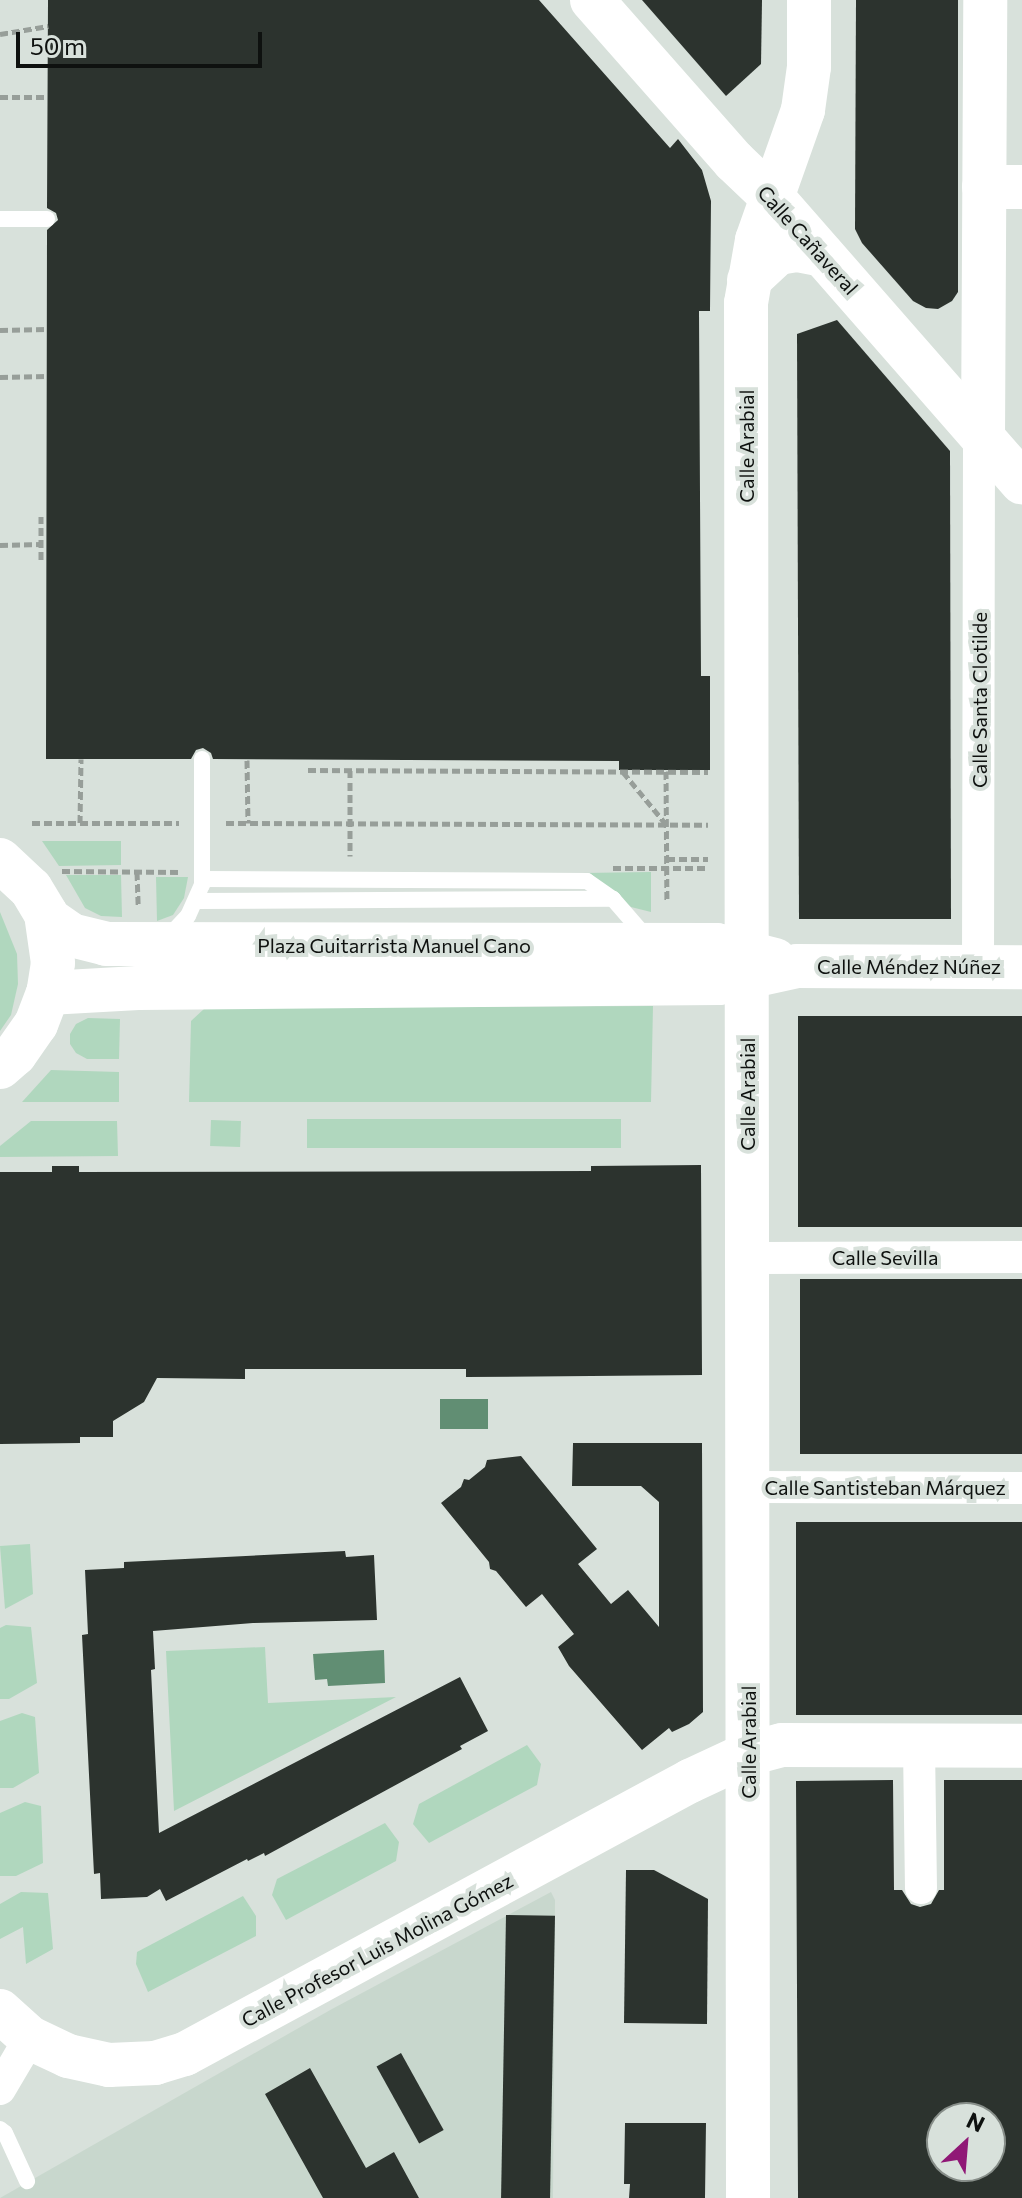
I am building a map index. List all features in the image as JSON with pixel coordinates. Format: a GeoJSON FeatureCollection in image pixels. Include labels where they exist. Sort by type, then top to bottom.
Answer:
{"type":"FeatureCollection","features":[{"type":"Feature","properties":{"kind":"main road","name":"Calle Cañaveral"},"geometry":{"type":"LineString","coordinates":[[592,0],[734,161],[773,198],[1022,482]]}},
{"type":"Feature","properties":{"kind":"main road","name":"Calle Arabial"},"geometry":{"type":"LineString","coordinates":[[748,2198],[747,965],[721,866],[749,280],[757,240],[805,102],[809,0]]}},
{"type":"Feature","properties":{"kind":"main road","name":"Calle Santa Clotilde"},"geometry":{"type":"LineString","coordinates":[[981,436],[983,375],[1003,187],[985,0]]}},
{"type":"Feature","properties":{"kind":"main road"},"geometry":{"type":"LineString","coordinates":[[749,280],[769,258],[783,252],[809,251],[823,255]]}},
{"type":"Feature","properties":{"kind":"main road"},"geometry":{"type":"LineString","coordinates":[[915,360],[943,373],[983,375]]}},
{"type":"Feature","properties":{"kind":"main road"},"geometry":{"type":"LineString","coordinates":[[0,860],[31,889],[47,918],[53,963],[48,993],[36,1024],[15,1054],[0,1067]]}},
{"type":"Feature","properties":{"kind":"main road"},"geometry":{"type":"LineString","coordinates":[[699,945],[713,930],[731,888],[721,866]]}},
{"type":"Feature","properties":{"kind":"main road","name":"Plaza Guitarrista Manuel Cano"},"geometry":{"type":"LineString","coordinates":[[47,918],[65,932],[89,941],[149,932],[717,945],[747,965],[719,983],[138,988],[48,993]]}},
{"type":"Feature","properties":{"kind":"main road","name":"Calle Méndez Núñez"},"geometry":{"type":"LineString","coordinates":[[747,965],[1022,967]]}},
{"type":"Feature","properties":{"kind":"main road","name":"Calle Profesor Luis Molina Gómez"},"geometry":{"type":"LineString","coordinates":[[15,2025],[68,2056],[109,2065],[155,2063],[185,2054],[690,1781],[748,1754],[782,1745],[1022,1746]]}},
{"type":"Feature","properties":{"kind":"street","name":"Calle Santa Clotilde"},"geometry":{"type":"LineString","coordinates":[[978,967],[981,436]]}},
{"type":"Feature","properties":{"kind":"street","name":"Calle Sevilla"},"geometry":{"type":"LineString","coordinates":[[747,1258],[1022,1257]]}},
{"type":"Feature","properties":{"kind":"street","name":"Calle Santisteban Márquez"},"geometry":{"type":"LineString","coordinates":[[748,1487],[1022,1488]]}},
{"type":"Feature","properties":{"kind":"street"},"geometry":{"type":"LineString","coordinates":[[919,1746],[921,1888]]}},
{"type":"Feature","properties":{"kind":"street"},"geometry":{"type":"LineString","coordinates":[[0,2089],[15,2025]]}},
{"type":"Feature","properties":{"kind":"lane"},"geometry":{"type":"LineString","coordinates":[[0,219],[47,219]]}},
{"type":"Feature","properties":{"kind":"lane"},"geometry":{"type":"LineString","coordinates":[[149,932],[182,924],[196,901],[202,759]]}},
{"type":"Feature","properties":{"kind":"lane"},"geometry":{"type":"LineString","coordinates":[[196,875],[587,881],[613,899],[652,945]]}},
{"type":"Feature","properties":{"kind":"lane"},"geometry":{"type":"LineString","coordinates":[[196,901],[613,899]]}},
{"type":"Feature","properties":{"kind":"lane"},"geometry":{"type":"LineString","coordinates":[[0,2129],[5,2133],[27,2181]]}},
{"type":"Feature","properties":{"kind":"path"},"geometry":{"type":"LineString","coordinates":[[0,34],[48,26]]}},
{"type":"Feature","properties":{"kind":"path"},"geometry":{"type":"LineString","coordinates":[[0,97],[48,97]]}},
{"type":"Feature","properties":{"kind":"path"},"geometry":{"type":"LineString","coordinates":[[0,330],[47,329]]}},
{"type":"Feature","properties":{"kind":"path"},"geometry":{"type":"LineString","coordinates":[[0,377],[47,376]]}},
{"type":"Feature","properties":{"kind":"path"},"geometry":{"type":"LineString","coordinates":[[41,516],[41,562]]}},
{"type":"Feature","properties":{"kind":"path"},"geometry":{"type":"LineString","coordinates":[[0,545],[41,544]]}},
{"type":"Feature","properties":{"kind":"path"},"geometry":{"type":"LineString","coordinates":[[80,823],[81,759]]}},
{"type":"Feature","properties":{"kind":"path"},"geometry":{"type":"LineString","coordinates":[[247,760],[248,823]]}},
{"type":"Feature","properties":{"kind":"path"},"geometry":{"type":"LineString","coordinates":[[308,770],[708,772]]}},
{"type":"Feature","properties":{"kind":"path"},"geometry":{"type":"LineString","coordinates":[[350,770],[351,869]]}},
{"type":"Feature","properties":{"kind":"path"},"geometry":{"type":"LineString","coordinates":[[622,771],[666,824]]}},
{"type":"Feature","properties":{"kind":"path"},"geometry":{"type":"LineString","coordinates":[[666,771],[667,902]]}},
{"type":"Feature","properties":{"kind":"path"},"geometry":{"type":"LineString","coordinates":[[32,823],[189,823]]}},
{"type":"Feature","properties":{"kind":"path"},"geometry":{"type":"LineString","coordinates":[[221,823],[708,825]]}},
{"type":"Feature","properties":{"kind":"path"},"geometry":{"type":"LineString","coordinates":[[667,859],[721,866]]}},
{"type":"Feature","properties":{"kind":"path"},"geometry":{"type":"LineString","coordinates":[[610,868],[721,866]]}},
{"type":"Feature","properties":{"kind":"path"},"geometry":{"type":"LineString","coordinates":[[60,871],[196,875]]}},
{"type":"Feature","properties":{"kind":"path"},"geometry":{"type":"LineString","coordinates":[[137,872],[149,932]]}},
{"type":"Feature","properties":{"kind":"shaded area"},"geometry":{"type":"Polygon","coordinates":[[[42,841],[121,841],[121,865],[59,866],[42,841]]]}},
{"type":"Feature","properties":{"kind":"shaded area"},"geometry":{"type":"Polygon","coordinates":[[[651,872],[651,912],[631,907],[596,879],[582,873],[651,872]]]}},
{"type":"Feature","properties":{"kind":"shaded area"},"geometry":{"type":"Polygon","coordinates":[[[66,875],[121,875],[122,917],[101,916],[85,908],[66,875]]]}},
{"type":"Feature","properties":{"kind":"shaded area"},"geometry":{"type":"Polygon","coordinates":[[[156,877],[188,877],[184,898],[173,915],[157,921],[156,877]]]}},
{"type":"Feature","properties":{"kind":"shaded area"},"geometry":{"type":"Polygon","coordinates":[[[0,912],[17,954],[18,984],[11,1015],[0,1031],[0,912]]]}},
{"type":"Feature","properties":{"kind":"shaded area"},"geometry":{"type":"Polygon","coordinates":[[[653,1006],[651,1102],[189,1102],[191,1021],[205,1008],[653,1006]]]}},
{"type":"Feature","properties":{"kind":"shaded area"},"geometry":{"type":"Polygon","coordinates":[[[88,1018],[120,1019],[119,1059],[87,1059],[76,1053],[70,1044],[70,1034],[76,1024],[88,1018]]]}},
{"type":"Feature","properties":{"kind":"shaded area"},"geometry":{"type":"Polygon","coordinates":[[[51,1070],[119,1072],[119,1102],[22,1102],[51,1070]]]}},
{"type":"Feature","properties":{"kind":"shaded area"},"geometry":{"type":"Polygon","coordinates":[[[307,1119],[621,1119],[621,1148],[307,1148],[307,1119]]]}},
{"type":"Feature","properties":{"kind":"shaded area"},"geometry":{"type":"Polygon","coordinates":[[[211,1120],[241,1121],[240,1147],[210,1146],[211,1120]]]}},
{"type":"Feature","properties":{"kind":"shaded area"},"geometry":{"type":"Polygon","coordinates":[[[31,1121],[117,1121],[118,1156],[0,1157],[0,1146],[31,1121]]]}},
{"type":"Feature","properties":{"kind":"shaded area"},"geometry":{"type":"Polygon","coordinates":[[[440,1399],[488,1399],[488,1429],[440,1429],[440,1399]]]}},
{"type":"Feature","properties":{"kind":"shaded area"},"geometry":{"type":"Polygon","coordinates":[[[30,1544],[33,1594],[5,1609],[0,1546],[30,1544]]]}},
{"type":"Feature","properties":{"kind":"shaded area"},"geometry":{"type":"Polygon","coordinates":[[[6,1625],[31,1627],[37,1683],[9,1699],[0,1699],[0,1628],[6,1625]]]}},
{"type":"Feature","properties":{"kind":"shaded area"},"geometry":{"type":"Polygon","coordinates":[[[265,1647],[268,1703],[396,1697],[174,1811],[166,1651],[265,1647]]]}},
{"type":"Feature","properties":{"kind":"shaded area"},"geometry":{"type":"Polygon","coordinates":[[[384,1650],[385,1683],[328,1686],[327,1679],[315,1680],[313,1654],[384,1650]]]}},
{"type":"Feature","properties":{"kind":"shaded area"},"geometry":{"type":"Polygon","coordinates":[[[22,1713],[35,1717],[39,1773],[13,1788],[0,1788],[0,1721],[22,1713]]]}},
{"type":"Feature","properties":{"kind":"shaded area"},"geometry":{"type":"Polygon","coordinates":[[[527,1745],[541,1764],[537,1785],[429,1843],[413,1824],[419,1804],[527,1745]]]}},
{"type":"Feature","properties":{"kind":"shaded area"},"geometry":{"type":"Polygon","coordinates":[[[25,1802],[41,1806],[43,1863],[16,1876],[0,1876],[0,1813],[25,1802]]]}},
{"type":"Feature","properties":{"kind":"shaded area"},"geometry":{"type":"Polygon","coordinates":[[[385,1823],[399,1842],[396,1861],[286,1920],[272,1895],[277,1879],[385,1823]]]}},
{"type":"Feature","properties":{"kind":"shaded area"},"geometry":{"type":"Polygon","coordinates":[[[21,1892],[48,1893],[53,1949],[26,1964],[23,1927],[0,1939],[0,1904],[21,1892]]]}},
{"type":"Feature","properties":{"kind":"shaded area"},"geometry":{"type":"Polygon","coordinates":[[[551,1892],[555,1900],[553,2198],[0,2198],[332,2009],[551,1892]]]}},
{"type":"Feature","properties":{"kind":"shaded area"},"geometry":{"type":"Polygon","coordinates":[[[243,1896],[256,1916],[256,1936],[148,1992],[136,1964],[137,1952],[243,1896]]]}},
{"type":"Feature","properties":{"kind":"building"},"geometry":{"type":"Polygon","coordinates":[[[48,0],[539,0],[670,148],[678,139],[702,170],[711,201],[710,311],[699,311],[701,676],[710,676],[710,770],[619,770],[619,761],[213,759],[211,753],[203,748],[196,750],[191,759],[46,759],[47,230],[58,220],[56,213],[47,208],[48,0]]]}},
{"type":"Feature","properties":{"kind":"building"},"geometry":{"type":"Polygon","coordinates":[[[642,0],[762,0],[761,64],[726,96],[642,0]]]}},
{"type":"Feature","properties":{"kind":"building"},"geometry":{"type":"Polygon","coordinates":[[[856,0],[958,0],[958,292],[952,301],[938,309],[926,308],[913,301],[862,243],[855,229],[856,0]]]}},
{"type":"Feature","properties":{"kind":"building"},"geometry":{"type":"Polygon","coordinates":[[[837,320],[950,451],[951,919],[799,919],[797,334],[837,320]]]}},
{"type":"Feature","properties":{"kind":"building"},"geometry":{"type":"Polygon","coordinates":[[[798,1016],[1022,1016],[1022,1227],[798,1227],[798,1016]]]}},
{"type":"Feature","properties":{"kind":"building"},"geometry":{"type":"Polygon","coordinates":[[[701,1165],[702,1375],[466,1377],[466,1369],[245,1369],[245,1379],[157,1378],[144,1402],[113,1421],[113,1437],[80,1437],[80,1443],[0,1444],[0,1172],[52,1172],[52,1166],[79,1166],[79,1172],[591,1171],[591,1166],[701,1165]]]}},
{"type":"Feature","properties":{"kind":"building"},"geometry":{"type":"Polygon","coordinates":[[[800,1279],[1022,1279],[1022,1454],[800,1454],[800,1279]]]}},
{"type":"Feature","properties":{"kind":"building"},"geometry":{"type":"Polygon","coordinates":[[[573,1443],[702,1443],[703,1712],[689,1724],[672,1732],[669,1728],[642,1750],[569,1666],[558,1647],[574,1634],[542,1594],[526,1607],[496,1571],[490,1569],[489,1562],[441,1503],[461,1487],[464,1479],[469,1480],[485,1467],[487,1460],[521,1456],[597,1549],[578,1564],[611,1604],[628,1590],[659,1627],[659,1502],[641,1486],[572,1486],[573,1443]]]}},
{"type":"Feature","properties":{"kind":"building"},"geometry":{"type":"Polygon","coordinates":[[[796,1522],[1022,1522],[1022,1715],[796,1715],[796,1522]]]}},
{"type":"Feature","properties":{"kind":"building"},"geometry":{"type":"Polygon","coordinates":[[[345,1551],[346,1557],[374,1555],[377,1620],[253,1623],[153,1631],[155,1669],[151,1670],[159,1833],[460,1677],[488,1731],[460,1746],[462,1749],[265,1856],[264,1853],[247,1859],[166,1901],[160,1889],[147,1897],[101,1899],[100,1873],[94,1874],[82,1635],[88,1634],[85,1570],[124,1568],[124,1562],[345,1551]]]}},
{"type":"Feature","properties":{"kind":"building"},"geometry":{"type":"Polygon","coordinates":[[[893,1780],[894,1890],[902,1890],[911,1904],[920,1907],[931,1904],[939,1890],[944,1890],[944,1780],[1022,1780],[1022,2198],[798,2198],[796,1781],[893,1780]]]}},
{"type":"Feature","properties":{"kind":"building"},"geometry":{"type":"Polygon","coordinates":[[[626,1870],[654,1870],[708,1899],[707,2024],[624,2023],[626,1870]]]}},
{"type":"Feature","properties":{"kind":"building"},"geometry":{"type":"Polygon","coordinates":[[[506,1915],[555,1916],[550,2198],[501,2198],[506,1915]]]}},
{"type":"Feature","properties":{"kind":"building"},"geometry":{"type":"Polygon","coordinates":[[[401,2053],[444,2130],[419,2144],[377,2067],[401,2053]]]}},
{"type":"Feature","properties":{"kind":"building"},"geometry":{"type":"Polygon","coordinates":[[[310,2068],[366,2168],[394,2152],[419,2198],[323,2198],[265,2094],[310,2068]]]}},
{"type":"Feature","properties":{"kind":"building"},"geometry":{"type":"Polygon","coordinates":[[[625,2123],[706,2123],[705,2198],[629,2198],[630,2184],[624,2184],[625,2123]]]}}]}
